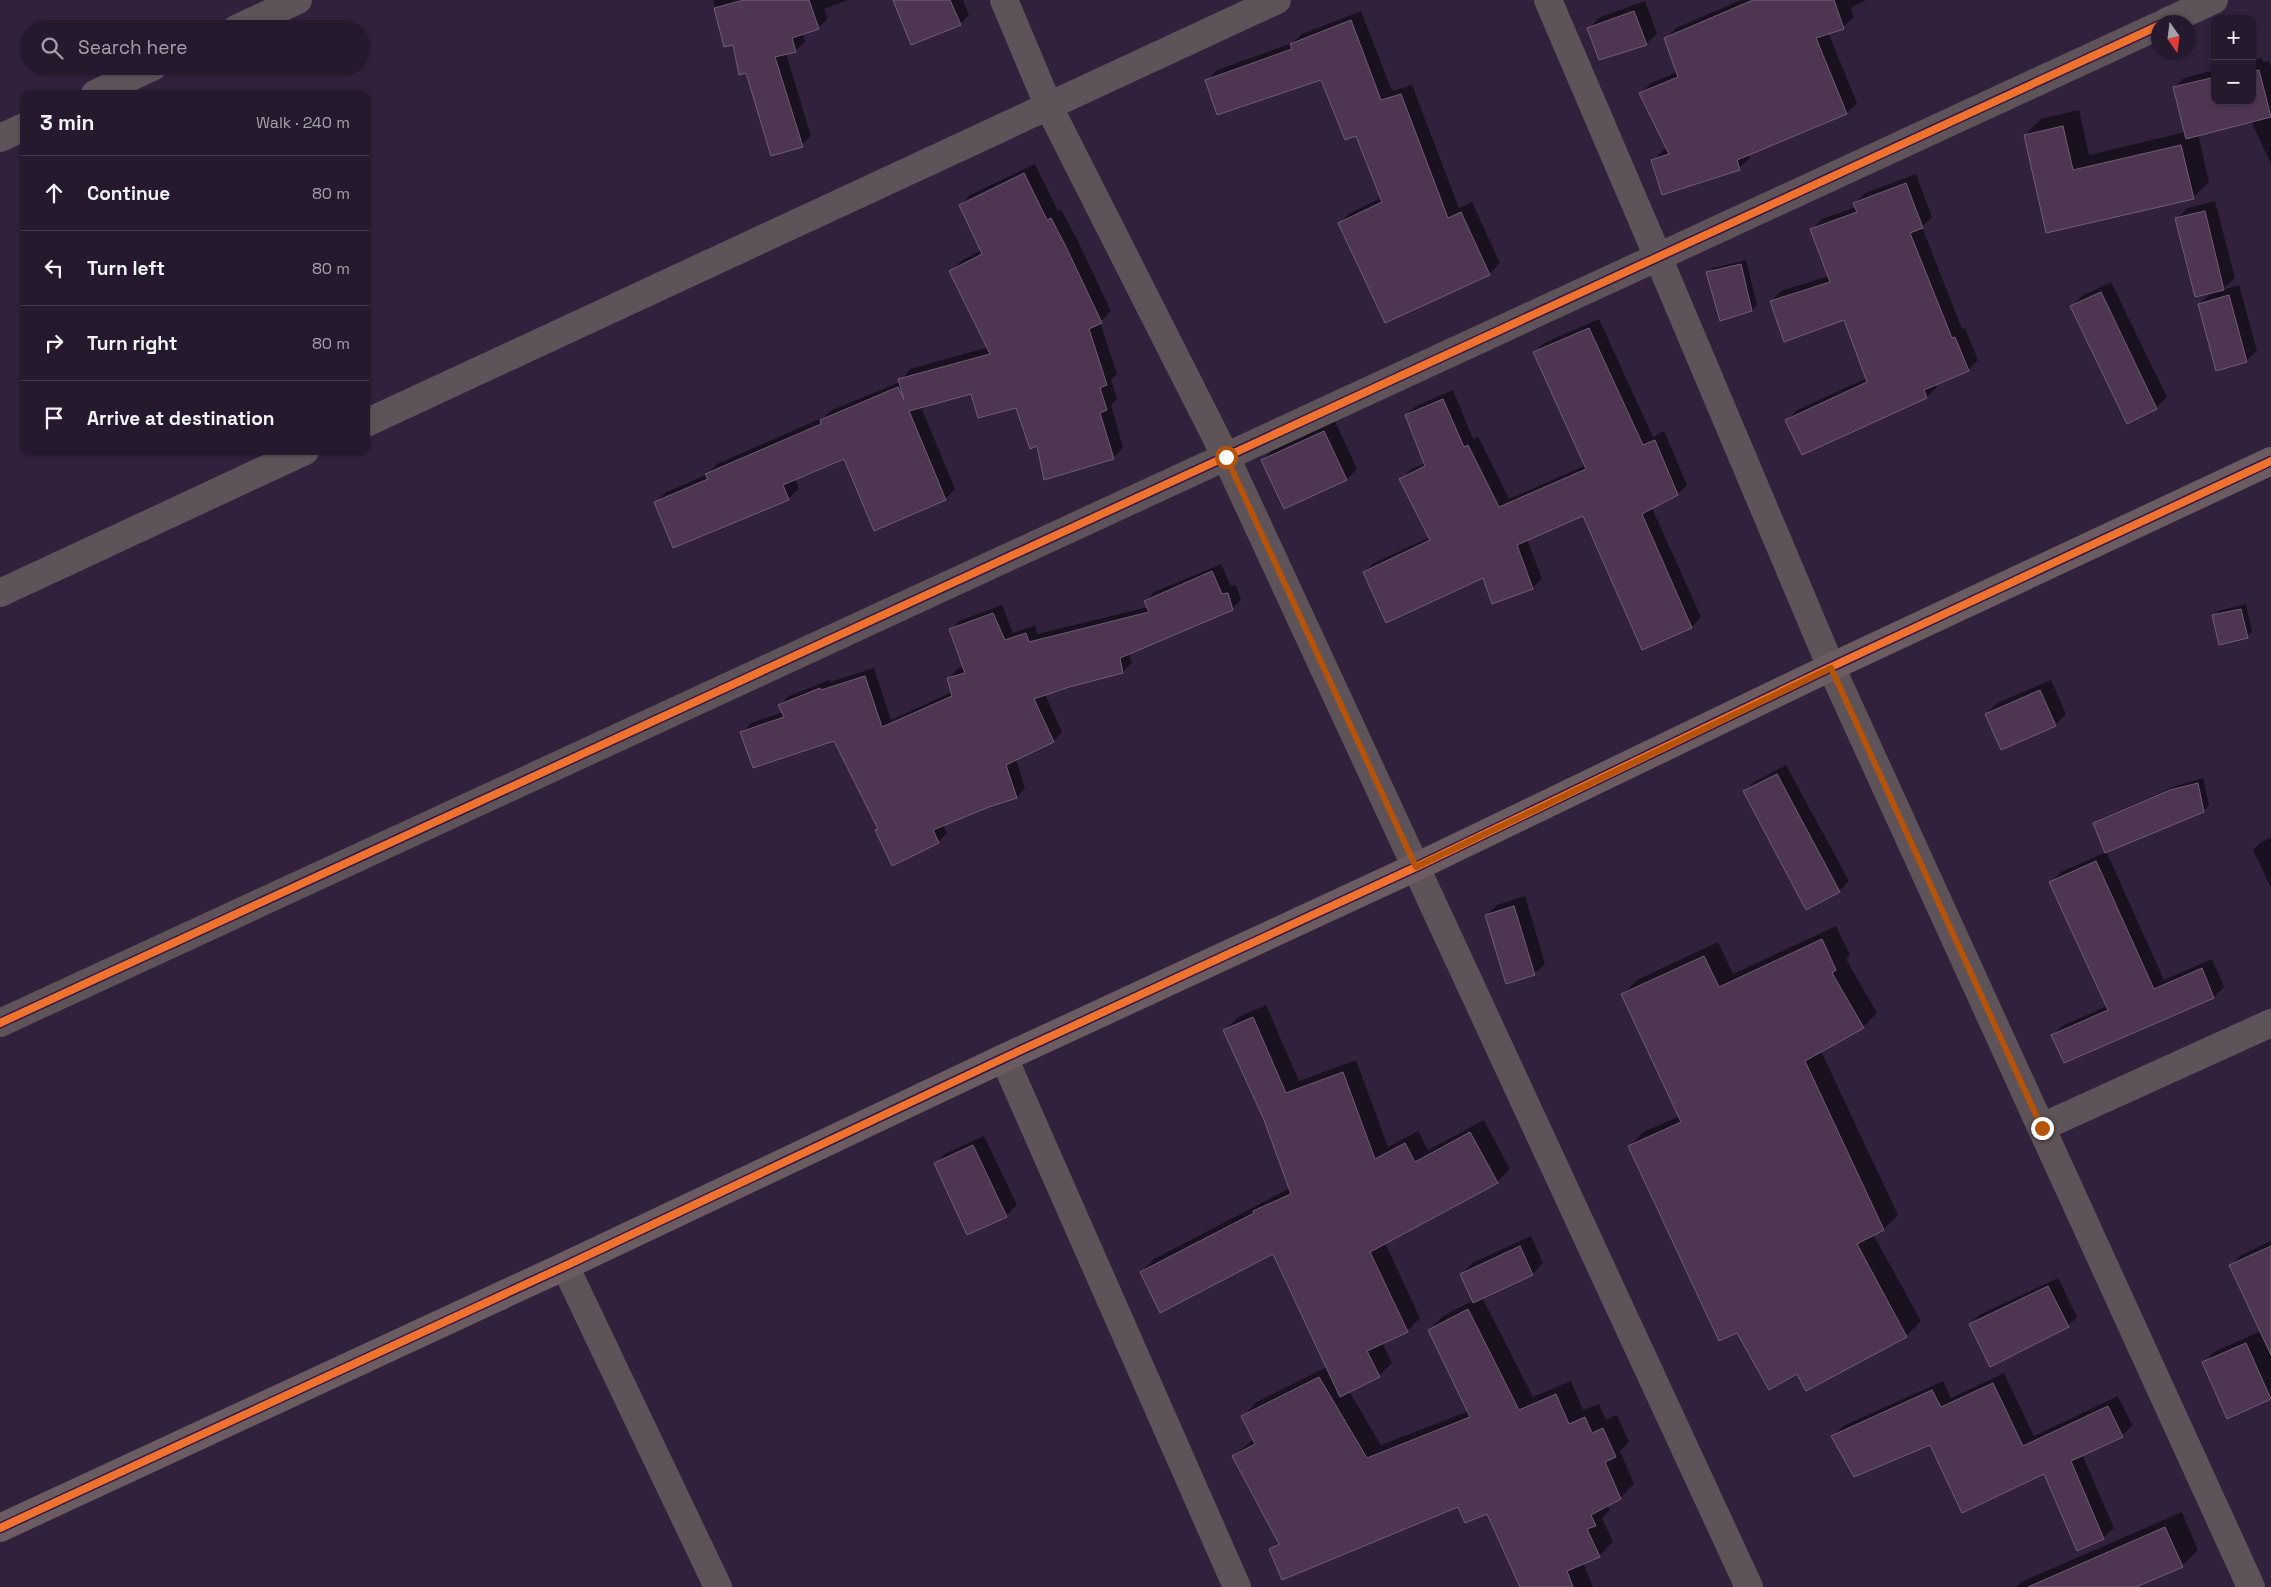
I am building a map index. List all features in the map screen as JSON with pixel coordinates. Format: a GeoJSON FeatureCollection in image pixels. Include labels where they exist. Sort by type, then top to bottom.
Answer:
{"type":"FeatureCollection","features":[{"type":"Feature","properties":{"kind":"street"},"geometry":{"type":"LineString","coordinates":[[255,20],[298,0]]}},
{"type":"Feature","properties":{"kind":"street"},"geometry":{"type":"LineString","coordinates":[[1004,0],[1049,107],[1226,457],[1749,1587]]}},
{"type":"Feature","properties":{"kind":"street"},"geometry":{"type":"LineString","coordinates":[[370,421],[1276,0]]}},
{"type":"Feature","properties":{"kind":"street"},"geometry":{"type":"LineString","coordinates":[[1548,0],[1831,668],[2250,1587]]}},
{"type":"Feature","properties":{"kind":"street"},"geometry":{"type":"LineString","coordinates":[[2181,15],[2214,0]]}},
{"type":"Feature","properties":{"kind":"street"},"geometry":{"type":"LineString","coordinates":[[0,1023],[2151,29]]}},
{"type":"Feature","properties":{"kind":"street"},"geometry":{"type":"LineString","coordinates":[[103,90],[135,75]]}},
{"type":"Feature","properties":{"kind":"street"},"geometry":{"type":"LineString","coordinates":[[0,138],[20,129]]}},
{"type":"Feature","properties":{"kind":"street"},"geometry":{"type":"LineString","coordinates":[[0,592],[296,455]]}},
{"type":"Feature","properties":{"kind":"street"},"geometry":{"type":"LineString","coordinates":[[0,1528],[565,1266],[1004,1058],[1416,867],[1831,668],[2271,461]]}},
{"type":"Feature","properties":{"kind":"street"},"geometry":{"type":"LineString","coordinates":[[2042,1128],[2271,1023]]}},
{"type":"Feature","properties":{"kind":"street"},"geometry":{"type":"LineString","coordinates":[[1004,1058],[1237,1587]]}},
{"type":"Feature","properties":{"kind":"street"},"geometry":{"type":"LineString","coordinates":[[565,1266],[718,1587]]}},
{"type":"Feature","properties":{"kind":"building"},"geometry":{"type":"Polygon","coordinates":[[[744,0],[809,0],[819,29],[792,38],[796,52],[775,57],[803,147],[771,156],[746,73],[739,75],[733,45],[724,47],[714,8],[744,0]]]}},
{"type":"Feature","properties":{"kind":"building"},"geometry":{"type":"Polygon","coordinates":[[[893,0],[950,0],[961,25],[911,45],[893,0]]]}},
{"type":"Feature","properties":{"kind":"building"},"geometry":{"type":"Polygon","coordinates":[[[1753,0],[1834,0],[1844,29],[1816,38],[1847,114],[1737,160],[1740,170],[1662,195],[1651,160],[1669,154],[1639,93],[1678,77],[1664,38],[1753,0]]]}},
{"type":"Feature","properties":{"kind":"building"},"geometry":{"type":"Polygon","coordinates":[[[1634,11],[1647,45],[1599,60],[1587,28],[1634,11]]]}},
{"type":"Feature","properties":{"kind":"building"},"geometry":{"type":"Polygon","coordinates":[[[1351,20],[1381,100],[1401,94],[1448,218],[1461,212],[1490,275],[1385,323],[1338,223],[1382,202],[1356,136],[1345,140],[1321,80],[1217,115],[1205,80],[1292,49],[1290,44],[1351,20]]]}},
{"type":"Feature","properties":{"kind":"building"},"geometry":{"type":"Polygon","coordinates":[[[2259,70],[2271,117],[2186,139],[2173,87],[2211,78],[2211,105],[2256,105],[2256,71],[2259,70]]]}},
{"type":"Feature","properties":{"kind":"building"},"geometry":{"type":"Polygon","coordinates":[[[2063,126],[2073,170],[2181,145],[2194,199],[2046,233],[2024,135],[2063,126]]]}},
{"type":"Feature","properties":{"kind":"building"},"geometry":{"type":"Polygon","coordinates":[[[1024,173],[1047,220],[1051,218],[1102,323],[1089,329],[1107,385],[1100,388],[1107,410],[1100,413],[1114,459],[1044,480],[1037,446],[1030,449],[1016,408],[978,418],[971,394],[909,411],[946,500],[874,531],[844,459],[783,485],[789,500],[673,548],[654,502],[708,479],[705,474],[821,424],[820,420],[898,387],[904,400],[898,379],[990,354],[949,271],[982,254],[959,205],[1024,173]]]}},
{"type":"Feature","properties":{"kind":"building"},"geometry":{"type":"Polygon","coordinates":[[[1906,183],[1923,228],[1910,233],[1952,338],[1955,337],[1969,371],[1924,390],[1927,398],[1802,455],[1785,420],[1867,382],[1844,320],[1784,342],[1770,301],[1830,282],[1810,229],[1857,212],[1853,203],[1906,183]]]}},
{"type":"Feature","properties":{"kind":"building"},"geometry":{"type":"Polygon","coordinates":[[[2205,211],[2224,290],[2195,297],[2175,218],[2205,211]]]}},
{"type":"Feature","properties":{"kind":"building"},"geometry":{"type":"Polygon","coordinates":[[[1741,264],[1752,311],[1720,321],[1706,272],[1741,264]]]}},
{"type":"Feature","properties":{"kind":"building"},"geometry":{"type":"Polygon","coordinates":[[[2101,292],[2157,409],[2127,424],[2070,306],[2101,292]]]}},
{"type":"Feature","properties":{"kind":"building"},"geometry":{"type":"Polygon","coordinates":[[[2229,295],[2247,362],[2216,371],[2198,304],[2229,295]]]}},
{"type":"Feature","properties":{"kind":"building"},"geometry":{"type":"Polygon","coordinates":[[[1589,328],[1643,445],[1655,440],[1678,495],[1642,514],[1692,628],[1642,650],[1583,516],[1517,545],[1533,589],[1492,604],[1483,578],[1386,623],[1363,572],[1430,540],[1399,479],[1425,466],[1405,415],[1443,399],[1464,447],[1468,445],[1499,507],[1586,469],[1533,352],[1589,328]]]}},
{"type":"Feature","properties":{"kind":"building"},"geometry":{"type":"Polygon","coordinates":[[[1324,431],[1347,480],[1284,509],[1261,460],[1324,431]]]}},
{"type":"Feature","properties":{"kind":"building"},"geometry":{"type":"Polygon","coordinates":[[[1212,571],[1222,594],[1228,593],[1233,610],[1120,658],[1123,673],[1069,687],[1034,699],[1054,742],[1006,765],[1017,798],[989,807],[933,830],[939,843],[892,866],[875,830],[878,829],[834,741],[753,768],[740,732],[784,717],[778,705],[820,688],[821,690],[865,676],[882,727],[952,696],[947,678],[965,673],[949,629],[993,613],[1005,640],[1026,633],[1029,642],[1149,612],[1144,601],[1212,571]]]}},
{"type":"Feature","properties":{"kind":"building"},"geometry":{"type":"Polygon","coordinates":[[[2241,609],[2248,638],[2219,645],[2212,615],[2241,609]]]}},
{"type":"Feature","properties":{"kind":"building"},"geometry":{"type":"Polygon","coordinates":[[[2040,690],[2056,726],[2001,750],[1985,714],[2040,690]]]}},
{"type":"Feature","properties":{"kind":"building"},"geometry":{"type":"Polygon","coordinates":[[[1777,774],[1840,892],[1806,910],[1743,791],[1777,774]]]}},
{"type":"Feature","properties":{"kind":"building"},"geometry":{"type":"Polygon","coordinates":[[[2198,783],[2204,812],[2105,853],[2093,823],[2170,790],[2198,783]]]}},
{"type":"Feature","properties":{"kind":"building"},"geometry":{"type":"Polygon","coordinates":[[[2096,861],[2154,989],[2202,968],[2214,998],[2064,1063],[2051,1035],[2108,1010],[2049,882],[2096,861]]]}},
{"type":"Feature","properties":{"kind":"building"},"geometry":{"type":"Polygon","coordinates":[[[1514,906],[1535,975],[1506,984],[1485,915],[1514,906]]]}},
{"type":"Feature","properties":{"kind":"building"},"geometry":{"type":"Polygon","coordinates":[[[1822,939],[1836,970],[1832,973],[1864,1028],[1805,1061],[1884,1230],[1857,1244],[1907,1337],[1806,1391],[1797,1374],[1769,1390],[1737,1333],[1719,1341],[1628,1146],[1681,1122],[1621,994],[1704,956],[1719,987],[1822,939]]]}},
{"type":"Feature","properties":{"kind":"building"},"geometry":{"type":"Polygon","coordinates":[[[1253,1017],[1286,1093],[1343,1072],[1375,1159],[1405,1143],[1415,1162],[1470,1132],[1498,1183],[1370,1252],[1408,1332],[1367,1351],[1380,1377],[1340,1397],[1273,1254],[1160,1313],[1140,1272],[1254,1213],[1253,1211],[1291,1194],[1264,1120],[1223,1030],[1253,1017]]]}},
{"type":"Feature","properties":{"kind":"building"},"geometry":{"type":"Polygon","coordinates":[[[973,1145],[1007,1217],[967,1235],[934,1163],[973,1145]]]}},
{"type":"Feature","properties":{"kind":"building"},"geometry":{"type":"Polygon","coordinates":[[[1520,1246],[1533,1275],[1473,1303],[1460,1274],[1520,1246]]]}},
{"type":"Feature","properties":{"kind":"building"},"geometry":{"type":"Polygon","coordinates":[[[2271,1246],[2271,1355],[2229,1265],[2271,1246]]]}},
{"type":"Feature","properties":{"kind":"building"},"geometry":{"type":"Polygon","coordinates":[[[2048,1286],[2069,1327],[1990,1367],[1969,1324],[2048,1286]]]}},
{"type":"Feature","properties":{"kind":"building"},"geometry":{"type":"Polygon","coordinates":[[[1468,1309],[1519,1410],[1556,1394],[1569,1424],[1585,1417],[1592,1433],[1603,1428],[1616,1457],[1605,1462],[1621,1499],[1591,1515],[1596,1526],[1587,1529],[1600,1557],[1567,1571],[1573,1587],[1520,1587],[1487,1514],[1465,1523],[1458,1507],[1282,1580],[1269,1549],[1279,1544],[1232,1456],[1255,1444],[1241,1416],[1319,1377],[1367,1458],[1470,1417],[1428,1330],[1468,1309]]]}},
{"type":"Feature","properties":{"kind":"building"},"geometry":{"type":"Polygon","coordinates":[[[2246,1343],[2271,1399],[2227,1419],[2202,1362],[2246,1343]]]}},
{"type":"Feature","properties":{"kind":"building"},"geometry":{"type":"Polygon","coordinates":[[[1993,1383],[2023,1446],[2108,1406],[2123,1437],[2071,1461],[2104,1539],[2077,1551],[2044,1474],[1962,1513],[1930,1445],[1854,1477],[1831,1436],[1932,1390],[1941,1407],[1993,1383]]]}},
{"type":"Feature","properties":{"kind":"building"},"geometry":{"type":"Polygon","coordinates":[[[2165,1527],[2183,1567],[2136,1587],[2028,1587],[2165,1527]]]}},
{"type":"Feature","properties":{"kind":"cycle path"},"geometry":{"type":"LineString","coordinates":[[0,1023],[2151,29]]}},
{"type":"Feature","properties":{"kind":"cycle path"},"geometry":{"type":"LineString","coordinates":[[0,1528],[565,1266],[1004,1058],[1416,867],[1831,667],[2271,461]]}},
{"type":"Feature","properties":{"kind":"route"},"geometry":{"type":"LineString","coordinates":[[1226,457],[1416,867],[1831,668],[2042,1128]]}}]}
